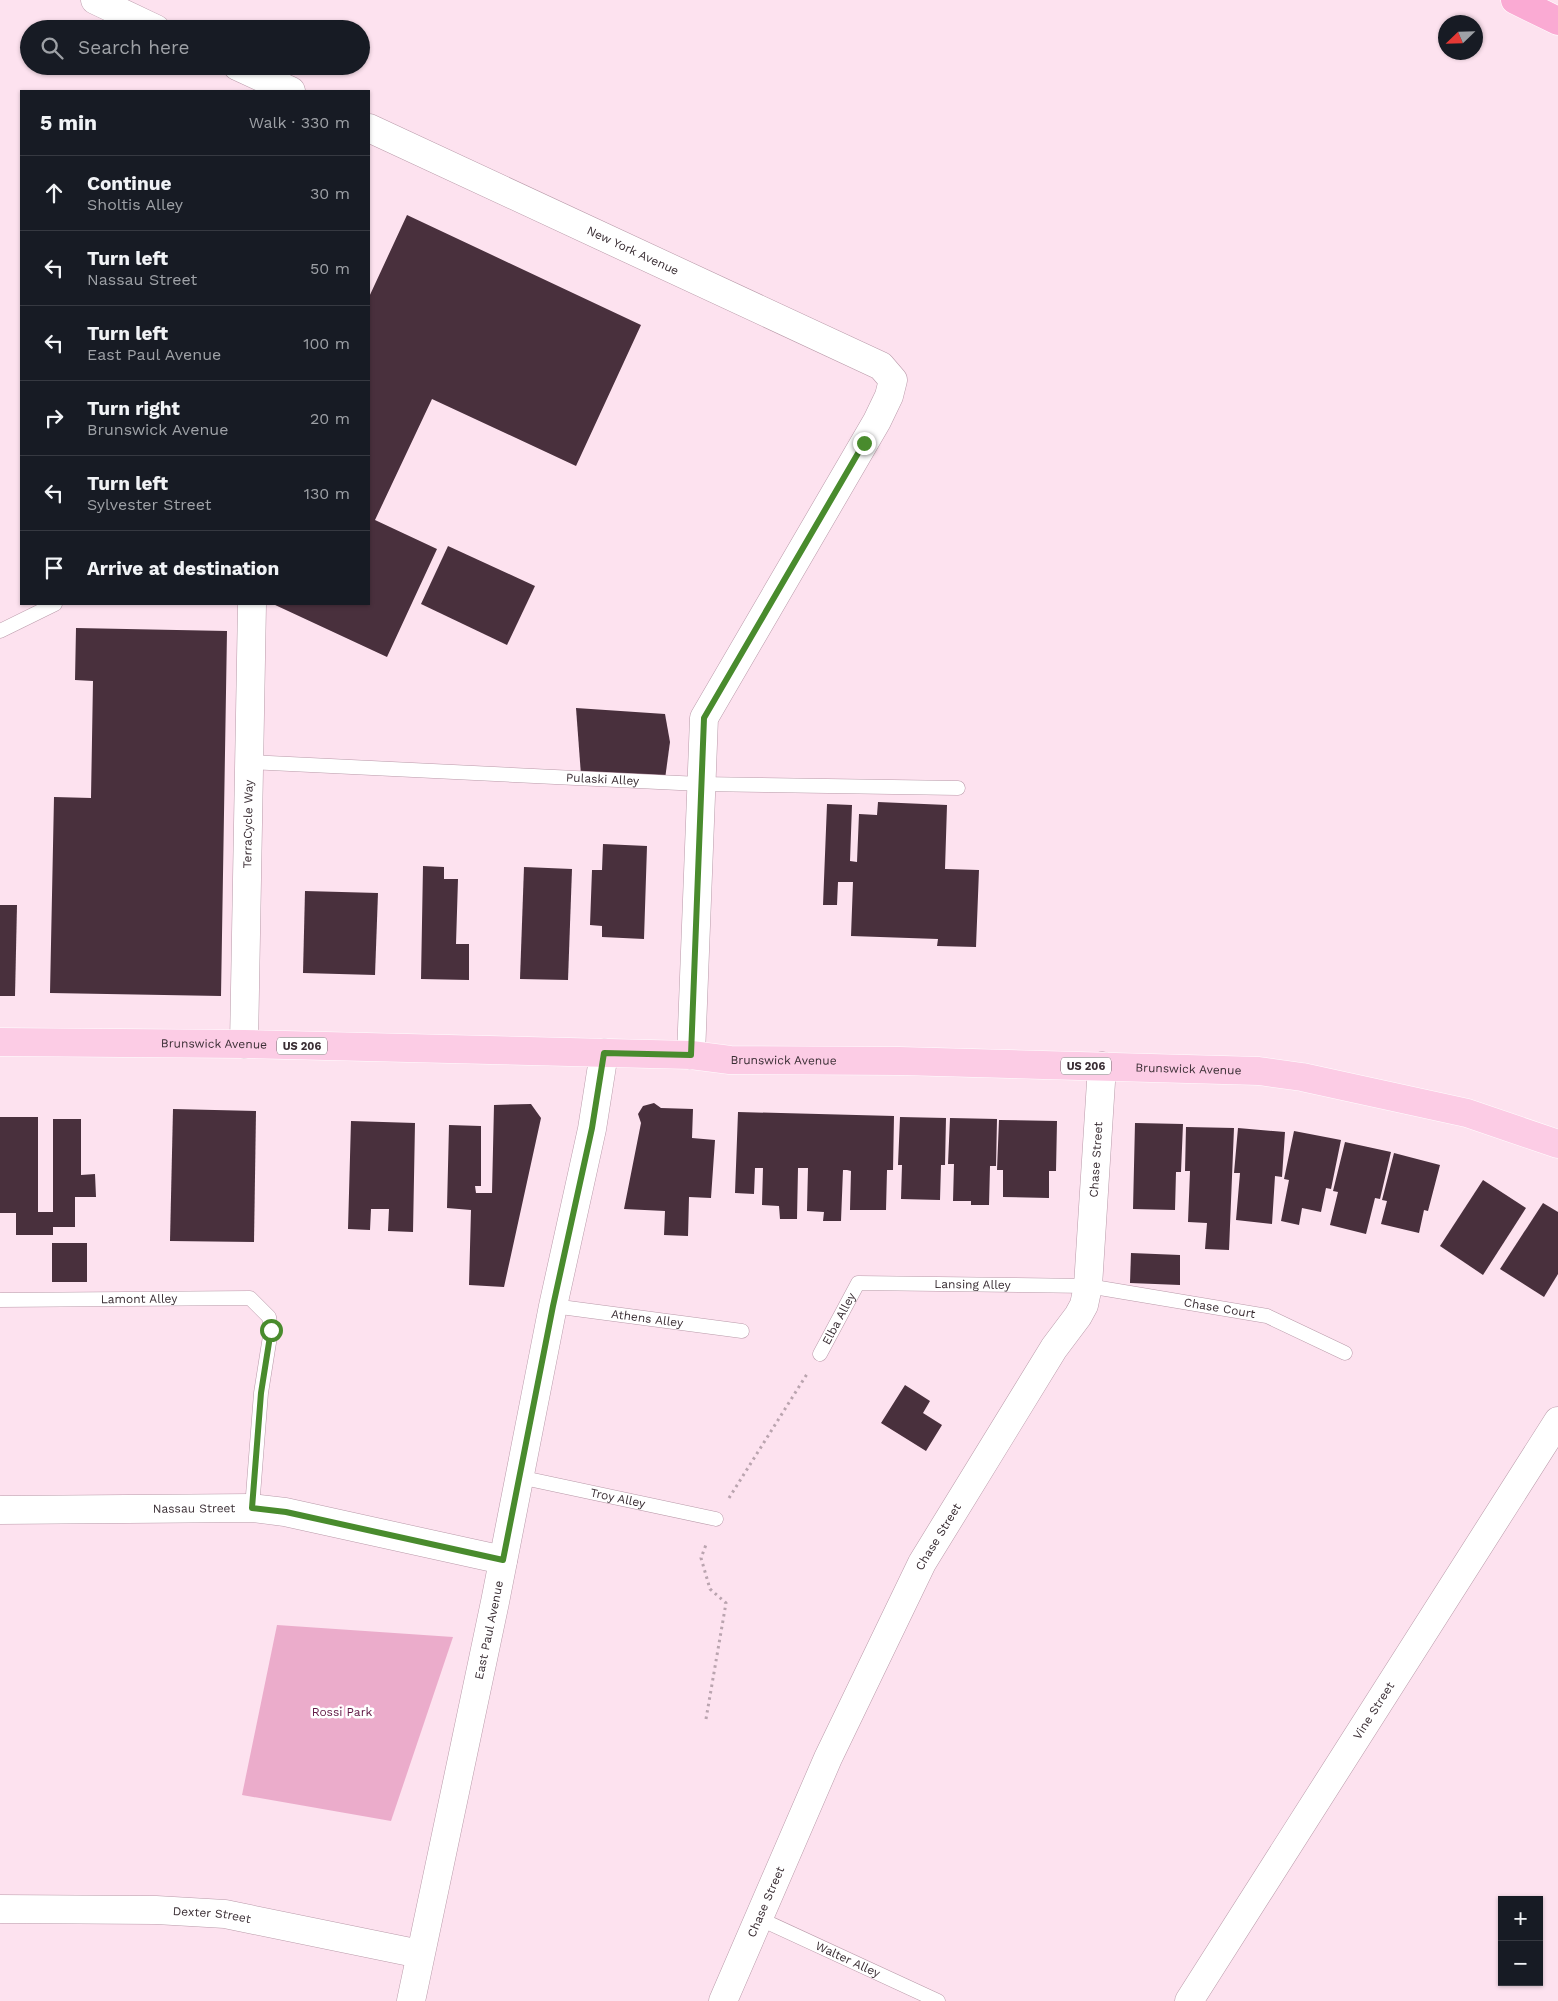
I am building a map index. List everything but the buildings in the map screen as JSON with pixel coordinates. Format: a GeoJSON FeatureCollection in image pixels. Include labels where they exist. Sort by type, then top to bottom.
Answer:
{"type":"FeatureCollection","features":[{"type":"Feature","properties":{"kind":"highway"},"geometry":{"type":"LineString","coordinates":[[1516,0],[1558,20]]}},
{"type":"Feature","properties":{"kind":"main road","name":"Brunswick Avenue"},"geometry":{"type":"LineString","coordinates":[[0,1042],[244,1044],[691,1055],[730,1060],[1102,1066],[1259,1071],[1302,1077],[1467,1113],[1558,1144]]}},
{"type":"Feature","properties":{"kind":"street"},"geometry":{"type":"LineString","coordinates":[[95,0],[137,20]]}},
{"type":"Feature","properties":{"kind":"street"},"geometry":{"type":"LineString","coordinates":[[256,75],[289,90]]}},
{"type":"Feature","properties":{"kind":"street","name":"New York Avenue"},"geometry":{"type":"LineString","coordinates":[[370,128],[881,366],[893,380],[889,396],[877,421],[704,718],[700,784]]}},
{"type":"Feature","properties":{"kind":"street","name":"TerraCycle Way"},"geometry":{"type":"LineString","coordinates":[[244,1044],[252,605]]}},
{"type":"Feature","properties":{"kind":"street"},"geometry":{"type":"LineString","coordinates":[[691,1055],[700,784]]}},
{"type":"Feature","properties":{"kind":"street","name":"East Paul Avenue"},"geometry":{"type":"LineString","coordinates":[[410,2001],[503,1560],[553,1306],[592,1128],[604,1053]]}},
{"type":"Feature","properties":{"kind":"street","name":"Chase Street"},"geometry":{"type":"LineString","coordinates":[[723,2001],[836,1743],[922,1563],[1054,1348],[1084,1305],[1088,1286],[1102,1066]]}},
{"type":"Feature","properties":{"kind":"street","name":"Vine Street"},"geometry":{"type":"LineString","coordinates":[[1189,2001],[1558,1421]]}},
{"type":"Feature","properties":{"kind":"street","name":"Nassau Street"},"geometry":{"type":"LineString","coordinates":[[0,1510],[252,1508],[286,1512],[503,1560]]}},
{"type":"Feature","properties":{"kind":"street","name":"Dexter Street"},"geometry":{"type":"LineString","coordinates":[[0,1909],[156,1910],[225,1914],[420,1954]]}},
{"type":"Feature","properties":{"kind":"lane"},"geometry":{"type":"LineString","coordinates":[[0,631],[53,605]]}},
{"type":"Feature","properties":{"kind":"lane","name":"Pulaski Alley"},"geometry":{"type":"LineString","coordinates":[[248,762],[700,784],[958,788]]}},
{"type":"Feature","properties":{"kind":"lane","name":"Lansing Alley"},"geometry":{"type":"LineString","coordinates":[[858,1283],[1088,1286]]}},
{"type":"Feature","properties":{"kind":"lane","name":"Elba Alley"},"geometry":{"type":"LineString","coordinates":[[820,1354],[858,1283]]}},
{"type":"Feature","properties":{"kind":"lane","name":"Chase Court"},"geometry":{"type":"LineString","coordinates":[[1088,1286],[1267,1316],[1345,1353]]}},
{"type":"Feature","properties":{"kind":"lane","name":"Lamont Alley"},"geometry":{"type":"LineString","coordinates":[[0,1300],[250,1298],[269,1317],[271,1330],[261,1393],[252,1508]]}},
{"type":"Feature","properties":{"kind":"lane","name":"Athens Alley"},"geometry":{"type":"LineString","coordinates":[[553,1306],[742,1331]]}},
{"type":"Feature","properties":{"kind":"lane","name":"Troy Alley"},"geometry":{"type":"LineString","coordinates":[[519,1477],[716,1519]]}},
{"type":"Feature","properties":{"kind":"lane","name":"Walter Alley"},"geometry":{"type":"LineString","coordinates":[[758,1918],[938,2001]]}},
{"type":"Feature","properties":{"kind":"green space","name":"Rossi Park"},"geometry":{"type":"Polygon","coordinates":[[[277,1625],[453,1637],[391,1821],[242,1795],[277,1625]]]}},
{"type":"Feature","properties":{"kind":"route"},"geometry":{"type":"LineString","coordinates":[[271,1330],[261,1393],[252,1508],[286,1512],[503,1560],[553,1306],[592,1128],[604,1053],[691,1055],[704,718],[864,443]]}}]}
